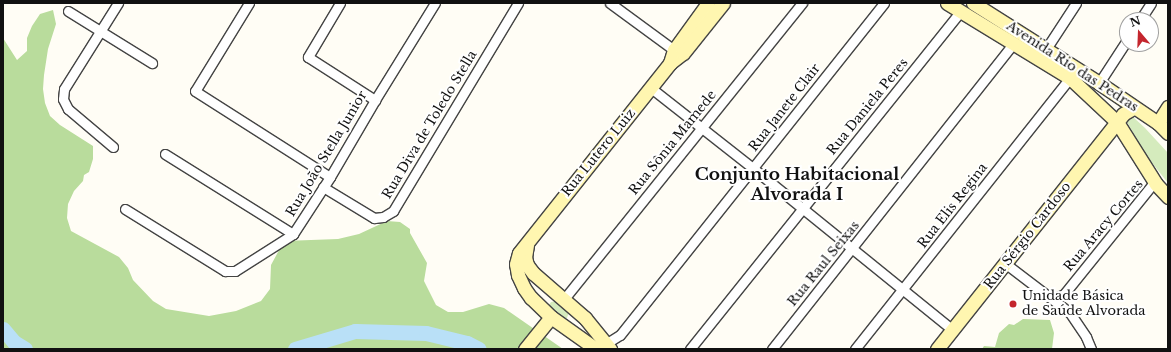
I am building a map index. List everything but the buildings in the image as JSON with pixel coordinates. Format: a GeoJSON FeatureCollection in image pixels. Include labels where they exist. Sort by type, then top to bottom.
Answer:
{"type":"FeatureCollection","features":[{"type":"Feature","properties":{"kind":"street"},"geometry":{"type":"LineString","coordinates":[[110,145],[68,109],[63,99],[64,89],[68,80],[118,3]]}},
{"type":"Feature","properties":{"kind":"street"},"geometry":{"type":"LineString","coordinates":[[249,3],[195,91],[330,177]]}},
{"type":"Feature","properties":{"kind":"street"},"geometry":{"type":"LineString","coordinates":[[340,3],[308,57],[375,100]]}},
{"type":"Feature","properties":{"kind":"street","name":"Rua João Stella Junior"},"geometry":{"type":"LineString","coordinates":[[125,209],[225,271],[235,271],[293,234],[330,177],[375,100],[435,3]]}},
{"type":"Feature","properties":{"kind":"street","name":"Rua Diva de Toledo Stella"},"geometry":{"type":"LineString","coordinates":[[323,187],[374,218],[383,217],[393,211],[518,3]]}},
{"type":"Feature","properties":{"kind":"street"},"geometry":{"type":"LineString","coordinates":[[610,3],[677,52]]}},
{"type":"Feature","properties":{"kind":"street","name":"Rua Lutero Luiz"},"geometry":{"type":"LineString","coordinates":[[601,347],[551,317],[524,288],[518,275],[516,264],[519,253],[670,63],[708,3]]}},
{"type":"Feature","properties":{"kind":"street","name":"Rua Lutero Luiz"},"geometry":{"type":"LineString","coordinates":[[677,52],[723,3]]}},
{"type":"Feature","properties":{"kind":"street","name":"Rua Sônia Mamede"},"geometry":{"type":"LineString","coordinates":[[565,300],[802,3]]}},
{"type":"Feature","properties":{"kind":"street","name":"Rua Janete Clair"},"geometry":{"type":"LineString","coordinates":[[601,347],[620,334],[754,168],[884,3]]}},
{"type":"Feature","properties":{"kind":"street","name":"Avenida Rio das Pedras"},"geometry":{"type":"LineString","coordinates":[[947,3],[1070,78],[1117,122],[1156,184],[1168,197]]}},
{"type":"Feature","properties":{"kind":"street","name":"Avenida Rio das Pedras"},"geometry":{"type":"LineString","coordinates":[[973,3],[1099,83],[1133,108],[1158,123],[1168,133]]}},
{"type":"Feature","properties":{"kind":"street"},"geometry":{"type":"LineString","coordinates":[[1046,48],[1076,3]]}},
{"type":"Feature","properties":{"kind":"street"},"geometry":{"type":"LineString","coordinates":[[1145,12],[1151,3]]}},
{"type":"Feature","properties":{"kind":"street"},"geometry":{"type":"LineString","coordinates":[[68,11],[152,63]]}},
{"type":"Feature","properties":{"kind":"street","name":"Rua Daniela Peres"},"geometry":{"type":"LineString","coordinates":[[690,349],[961,11]]}},
{"type":"Feature","properties":{"kind":"street","name":"Rua Raul Seixas"},"geometry":{"type":"LineString","coordinates":[[772,349],[853,249],[1014,44]]}},
{"type":"Feature","properties":{"kind":"street"},"geometry":{"type":"LineString","coordinates":[[1099,83],[1119,52]]}},
{"type":"Feature","properties":{"kind":"street","name":"Rua Elis Regina"},"geometry":{"type":"LineString","coordinates":[[855,349],[1070,78]]}},
{"type":"Feature","properties":{"kind":"street"},"geometry":{"type":"LineString","coordinates":[[651,88],[754,168],[953,330]]}},
{"type":"Feature","properties":{"kind":"street"},"geometry":{"type":"LineString","coordinates":[[1158,123],[1168,107]]}},
{"type":"Feature","properties":{"kind":"street","name":"Rua Sérgio Cardoso"},"geometry":{"type":"LineString","coordinates":[[937,349],[1006,264],[1117,122],[1126,111],[1133,108]]}},
{"type":"Feature","properties":{"kind":"street"},"geometry":{"type":"LineString","coordinates":[[164,154],[293,234]]}},
{"type":"Feature","properties":{"kind":"street","name":"Rua Aracy Cortes"},"geometry":{"type":"LineString","coordinates":[[1053,299],[1064,294],[1152,185],[1156,184]]}},
{"type":"Feature","properties":{"kind":"street"},"geometry":{"type":"LineString","coordinates":[[528,241],[525,257],[527,265],[533,273],[565,300],[601,347]]}},
{"type":"Feature","properties":{"kind":"street"},"geometry":{"type":"LineString","coordinates":[[1006,264],[1070,313],[1086,337],[1091,349]]}},
{"type":"Feature","properties":{"kind":"street"},"geometry":{"type":"LineString","coordinates":[[528,345],[551,317],[548,299],[553,296],[565,300],[572,313],[570,318],[563,323],[551,317]]}},
{"type":"Feature","properties":{"kind":"green space"},"geometry":{"type":"Polygon","coordinates":[[[53,10],[56,24],[48,49],[44,75],[43,89],[45,103],[50,116],[60,125],[93,146],[93,159],[89,172],[84,175],[83,181],[74,191],[68,204],[67,218],[71,231],[119,257],[128,268],[133,280],[153,301],[166,309],[209,316],[236,311],[261,301],[270,289],[271,265],[284,241],[338,239],[359,234],[387,221],[400,222],[410,229],[410,233],[427,263],[424,281],[436,305],[448,312],[463,312],[489,304],[504,308],[563,349],[3,349],[3,38],[17,60],[27,51],[27,38],[32,26],[40,14],[53,10]]]}},
{"type":"Feature","properties":{"kind":"green space"},"geometry":{"type":"Polygon","coordinates":[[[1132,116],[1168,153],[1168,183],[1145,154],[1127,122],[1132,116]]]}},
{"type":"Feature","properties":{"kind":"green space"},"geometry":{"type":"Polygon","coordinates":[[[557,301],[569,312],[567,318],[563,319],[549,309],[551,302],[557,301]]]}},
{"type":"Feature","properties":{"kind":"green space"},"geometry":{"type":"Polygon","coordinates":[[[1023,319],[1050,320],[1054,333],[1052,349],[982,349],[984,346],[995,347],[999,333],[1009,324],[1014,325],[1023,319]]]}},
{"type":"Feature","properties":{"kind":"waterway"},"geometry":{"type":"LineString","coordinates":[[3,329],[14,342],[25,349]]}},
{"type":"Feature","properties":{"kind":"waterway"},"geometry":{"type":"LineString","coordinates":[[295,349],[355,331],[426,333],[467,343],[479,349]]}},
{"type":"Feature","properties":{"kind":"place","name":"Unidade Básica de Saúde Alvorada"},"geometry":{"type":"Point","coordinates":[1013,304]}},
{"type":"Feature","properties":{"kind":"district","name":"Conjunto Habitacional Alvorada I"},"geometry":{"type":"Point","coordinates":[797,185]}}]}
